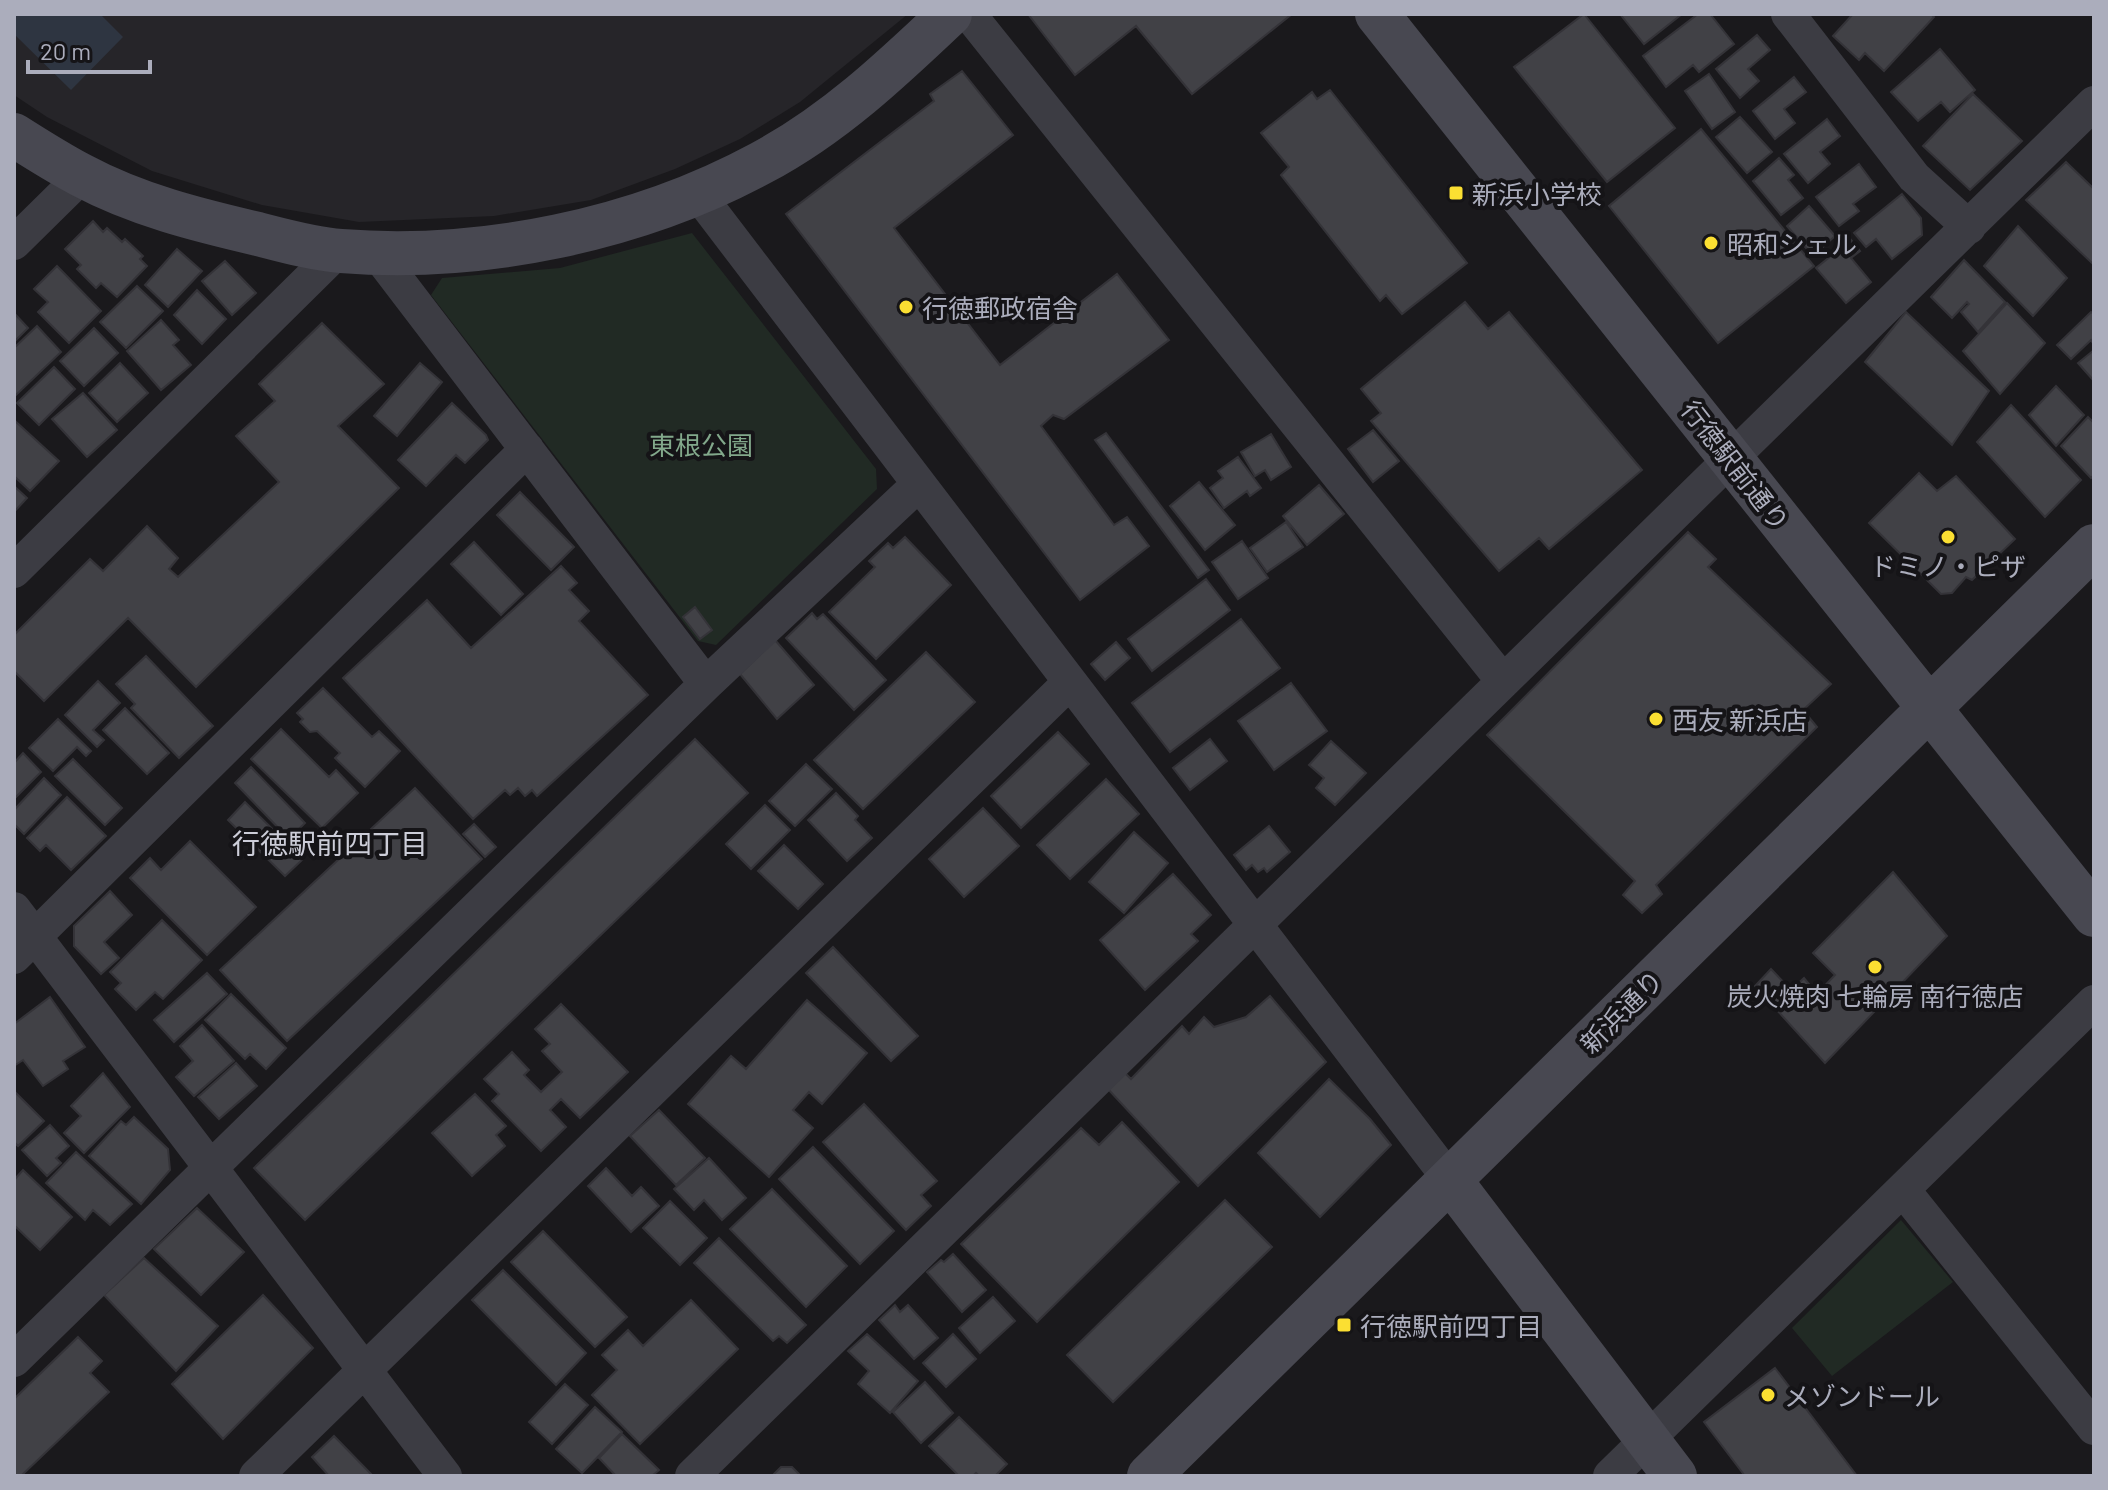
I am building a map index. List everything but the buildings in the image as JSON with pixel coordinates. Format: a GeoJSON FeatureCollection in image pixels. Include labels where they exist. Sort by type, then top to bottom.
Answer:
{"type":"FeatureCollection","features":[{"type":"Feature","properties":{"kind":"street"},"geometry":{"type":"LineString","coordinates":[[14,135],[82,176],[136,200],[196,220],[357,252],[455,249],[535,241],[611,223],[698,194],[763,162],[844,110],[950,14]]}},
{"type":"Feature","properties":{"kind":"street"},"geometry":{"type":"LineString","coordinates":[[969,14],[1503,681]]}},
{"type":"Feature","properties":{"kind":"street","name":"行徳駅前通り"},"geometry":{"type":"LineString","coordinates":[[1377,14],[2094,915]]}},
{"type":"Feature","properties":{"kind":"street"},"geometry":{"type":"LineString","coordinates":[[1788,14],[1914,177],[1969,227]]}},
{"type":"Feature","properties":{"kind":"street"},"geometry":{"type":"LineString","coordinates":[[692,1476],[2094,103]]}},
{"type":"Feature","properties":{"kind":"street"},"geometry":{"type":"LineString","coordinates":[[14,243],[82,176]]}},
{"type":"Feature","properties":{"kind":"street"},"geometry":{"type":"LineString","coordinates":[[698,194],[1675,1476]]}},
{"type":"Feature","properties":{"kind":"street"},"geometry":{"type":"LineString","coordinates":[[357,252],[527,449],[706,684]]}},
{"type":"Feature","properties":{"kind":"street"},"geometry":{"type":"LineString","coordinates":[[14,571],[357,252]]}},
{"type":"Feature","properties":{"kind":"street"},"geometry":{"type":"LineString","coordinates":[[24,947],[527,449]]}},
{"type":"Feature","properties":{"kind":"street"},"geometry":{"type":"LineString","coordinates":[[14,1360],[706,684],[918,485]]}},
{"type":"Feature","properties":{"kind":"street","name":"新浜通り"},"geometry":{"type":"LineString","coordinates":[[1149,1476],[2094,546]]}},
{"type":"Feature","properties":{"kind":"street"},"geometry":{"type":"LineString","coordinates":[[256,1476],[1069,683]]}},
{"type":"Feature","properties":{"kind":"street"},"geometry":{"type":"LineString","coordinates":[[14,909],[24,947],[211,1168],[445,1476]]}},
{"type":"Feature","properties":{"kind":"street"},"geometry":{"type":"LineString","coordinates":[[1610,1476],[2094,1002]]}},
{"type":"Feature","properties":{"kind":"street"},"geometry":{"type":"LineString","coordinates":[[1904,1191],[2094,1428]]}},
{"type":"Feature","properties":{"kind":"shaded area"},"geometry":{"type":"Polygon","coordinates":[[[14,14],[908,14],[800,102],[740,139],[675,169],[591,200],[494,216],[359,222],[262,205],[152,171],[47,117],[14,95],[14,14]]]}},
{"type":"Feature","properties":{"kind":"green space","name":"東根公園"},"geometry":{"type":"Polygon","coordinates":[[[692,233],[876,469],[877,489],[716,645],[698,641],[431,295],[442,278],[560,268],[692,233]]]}},
{"type":"Feature","properties":{"kind":"green space"},"geometry":{"type":"Polygon","coordinates":[[[1901,1220],[1953,1282],[1832,1376],[1792,1328],[1901,1220]]]}},
{"type":"Feature","properties":{"kind":"water"},"geometry":{"type":"Polygon","coordinates":[[[14,14],[100,14],[123,37],[71,90],[14,34],[14,14]]]}},
{"type":"Feature","properties":{"kind":"place","name":"新浜小学校"},"geometry":{"type":"Point","coordinates":[1456,193]}},
{"type":"Feature","properties":{"kind":"place","name":"昭和シェル"},"geometry":{"type":"Point","coordinates":[1711,243]}},
{"type":"Feature","properties":{"kind":"place","name":"行徳郵政宿舎"},"geometry":{"type":"Point","coordinates":[906,307]}},
{"type":"Feature","properties":{"kind":"place","name":"ドミノ・ピザ"},"geometry":{"type":"Point","coordinates":[1948,537]}},
{"type":"Feature","properties":{"kind":"place","name":"西友 新浜店"},"geometry":{"type":"Point","coordinates":[1656,719]}},
{"type":"Feature","properties":{"kind":"place","name":"炭火焼肉 七輪房 南行徳店"},"geometry":{"type":"Point","coordinates":[1875,967]}},
{"type":"Feature","properties":{"kind":"place","name":"行徳駅前四丁目"},"geometry":{"type":"Point","coordinates":[1344,1325]}},
{"type":"Feature","properties":{"kind":"place","name":"メゾンドール"},"geometry":{"type":"Point","coordinates":[1768,1395]}},
{"type":"Feature","properties":{"kind":"district","name":"行徳駅前四丁目"},"geometry":{"type":"Point","coordinates":[330,843]}}]}
